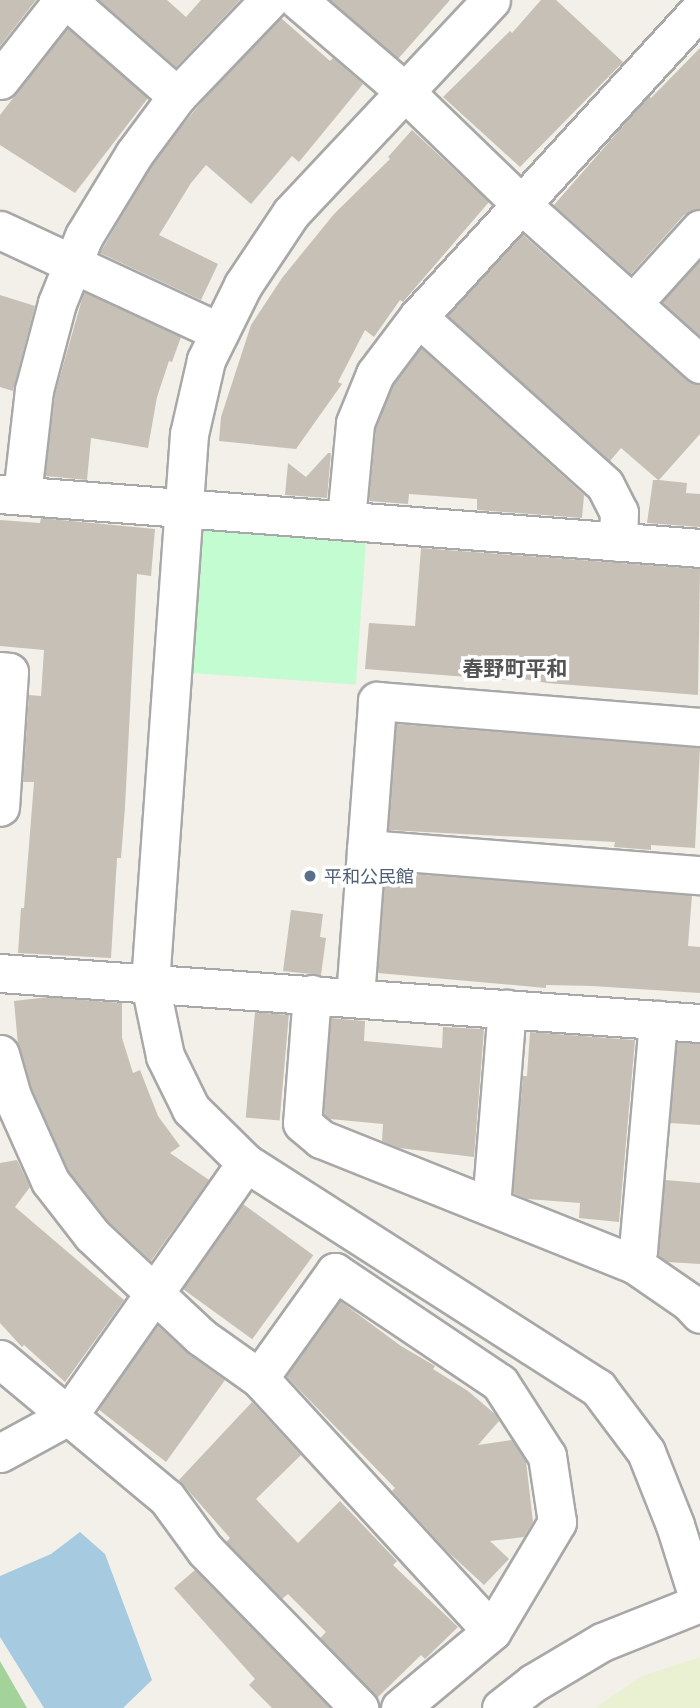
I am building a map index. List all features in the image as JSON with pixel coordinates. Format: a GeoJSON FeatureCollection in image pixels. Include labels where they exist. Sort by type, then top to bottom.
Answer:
{"type":"FeatureCollection","features":[{"type":"Feature","properties":{"kind":"street"},"geometry":{"type":"LineString","coordinates":[[0,80],[65,0],[177,96]]}},
{"type":"Feature","properties":{"kind":"street"},"geometry":{"type":"LineString","coordinates":[[269,0],[177,96],[134,154],[84,236],[57,303],[11,495],[700,548]]}},
{"type":"Feature","properties":{"kind":"street"},"geometry":{"type":"LineString","coordinates":[[298,0],[404,91],[521,204],[700,364]]}},
{"type":"Feature","properties":{"kind":"street"},"geometry":{"type":"LineString","coordinates":[[491,0],[291,213],[243,285],[206,360],[189,434],[150,984],[165,1056],[191,1109],[246,1163],[598,1388],[646,1451],[675,1525],[700,1604],[602,1642],[533,1682],[501,1708]]}},
{"type":"Feature","properties":{"kind":"street"},"geometry":{"type":"LineString","coordinates":[[345,519],[355,423],[375,374],[418,317],[700,9]]}},
{"type":"Feature","properties":{"kind":"street"},"geometry":{"type":"LineString","coordinates":[[634,303],[700,229]]}},
{"type":"Feature","properties":{"kind":"street"},"geometry":{"type":"LineString","coordinates":[[0,230],[220,332]]}},
{"type":"Feature","properties":{"kind":"street"},"geometry":{"type":"LineString","coordinates":[[418,317],[605,485],[619,512],[618,542]]}},
{"type":"Feature","properties":{"kind":"street"},"geometry":{"type":"LineString","coordinates":[[0,671],[9,672],[0,807]]}},
{"type":"Feature","properties":{"kind":"street"},"geometry":{"type":"LineString","coordinates":[[355,997],[377,701],[700,727]]}},
{"type":"Feature","properties":{"kind":"street"},"geometry":{"type":"LineString","coordinates":[[366,849],[700,875]]}},
{"type":"Feature","properties":{"kind":"street"},"geometry":{"type":"LineString","coordinates":[[0,973],[700,1023]]}},
{"type":"Feature","properties":{"kind":"street"},"geometry":{"type":"LineString","coordinates":[[312,994],[302,1123],[321,1139],[634,1264],[689,1302],[700,1314]]}},
{"type":"Feature","properties":{"kind":"street"},"geometry":{"type":"LineString","coordinates":[[491,1206],[507,1009]]}},
{"type":"Feature","properties":{"kind":"street"},"geometry":{"type":"LineString","coordinates":[[634,1264],[638,1250],[658,1020]]}},
{"type":"Feature","properties":{"kind":"street"},"geometry":{"type":"LineString","coordinates":[[0,1054],[12,1096],[50,1181],[92,1235],[201,1338],[259,1378],[492,1631]]}},
{"type":"Feature","properties":{"kind":"street"},"geometry":{"type":"LineString","coordinates":[[0,1453],[68,1416],[246,1163]]}},
{"type":"Feature","properties":{"kind":"street"},"geometry":{"type":"LineString","coordinates":[[259,1378],[335,1272],[500,1383],[547,1456],[557,1522],[492,1631],[400,1708]]}},
{"type":"Feature","properties":{"kind":"street"},"geometry":{"type":"LineString","coordinates":[[0,1359],[167,1498],[205,1550],[359,1708]]}},
{"type":"Feature","properties":{"kind":"green space"},"geometry":{"type":"Polygon","coordinates":[[[197,520],[367,532],[356,684],[186,673],[197,520]]]}},
{"type":"Feature","properties":{"kind":"green space"},"geometry":{"type":"Polygon","coordinates":[[[700,1657],[700,1708],[595,1708],[642,1676],[700,1657]]]}},
{"type":"Feature","properties":{"kind":"green space"},"geometry":{"type":"Polygon","coordinates":[[[0,1661],[27,1708],[0,1708],[0,1661]]]}},
{"type":"Feature","properties":{"kind":"water"},"geometry":{"type":"Polygon","coordinates":[[[80,1532],[105,1554],[152,1680],[123,1708],[44,1708],[0,1637],[0,1576],[51,1554],[80,1532]]]}},
{"type":"Feature","properties":{"kind":"building"},"geometry":{"type":"Polygon","coordinates":[[[0,0],[36,0],[0,46],[0,0]]]}},
{"type":"Feature","properties":{"kind":"building"},"geometry":{"type":"Polygon","coordinates":[[[99,0],[167,0],[186,17],[201,0],[240,0],[176,67],[99,0]]]}},
{"type":"Feature","properties":{"kind":"building"},"geometry":{"type":"Polygon","coordinates":[[[330,0],[450,0],[398,59],[330,0]]]}},
{"type":"Feature","properties":{"kind":"building"},"geometry":{"type":"Polygon","coordinates":[[[541,0],[556,0],[623,62],[520,167],[443,97],[510,31],[512,33],[541,0]]]}},
{"type":"Feature","properties":{"kind":"building"},"geometry":{"type":"Polygon","coordinates":[[[281,18],[330,61],[333,58],[363,84],[299,162],[292,156],[251,204],[206,165],[191,183],[159,235],[218,264],[201,300],[100,253],[151,166],[172,138],[204,99],[281,18]]]}},
{"type":"Feature","properties":{"kind":"building"},"geometry":{"type":"Polygon","coordinates":[[[67,28],[148,98],[75,193],[0,145],[0,115],[67,28]]]}},
{"type":"Feature","properties":{"kind":"building"},"geometry":{"type":"Polygon","coordinates":[[[700,48],[700,209],[684,215],[631,274],[554,205],[649,96],[651,98],[700,48]]]}},
{"type":"Feature","properties":{"kind":"building"},"geometry":{"type":"Polygon","coordinates":[[[412,130],[489,202],[403,302],[400,300],[374,337],[365,330],[338,382],[342,384],[296,449],[219,441],[221,417],[251,325],[282,278],[334,214],[390,159],[388,157],[412,130]]]}},
{"type":"Feature","properties":{"kind":"building"},"geometry":{"type":"Polygon","coordinates":[[[522,234],[686,380],[700,384],[700,434],[659,480],[687,483],[686,493],[700,494],[700,527],[647,523],[653,480],[658,480],[621,448],[610,461],[448,316],[522,234]]]}},
{"type":"Feature","properties":{"kind":"building"},"geometry":{"type":"Polygon","coordinates":[[[700,260],[700,336],[662,302],[700,260]]]}},
{"type":"Feature","properties":{"kind":"building"},"geometry":{"type":"Polygon","coordinates":[[[84,292],[181,337],[172,362],[169,361],[157,397],[148,448],[91,438],[87,480],[45,476],[55,394],[84,292]]]}},
{"type":"Feature","properties":{"kind":"building"},"geometry":{"type":"Polygon","coordinates":[[[0,295],[35,306],[13,391],[0,387],[0,295]]]}},
{"type":"Feature","properties":{"kind":"building"},"geometry":{"type":"Polygon","coordinates":[[[421,348],[584,495],[582,518],[477,510],[477,499],[409,494],[408,504],[369,501],[376,428],[393,384],[421,348]]]}},
{"type":"Feature","properties":{"kind":"building"},"geometry":{"type":"Polygon","coordinates":[[[331,453],[327,498],[285,495],[288,463],[306,477],[331,453]]]}},
{"type":"Feature","properties":{"kind":"building"},"geometry":{"type":"Polygon","coordinates":[[[41,518],[155,529],[151,576],[137,574],[125,807],[121,858],[117,858],[111,958],[18,953],[34,782],[23,782],[29,695],[41,696],[44,650],[0,646],[0,520],[40,523],[41,518]]]}},
{"type":"Feature","properties":{"kind":"building"},"geometry":{"type":"Polygon","coordinates":[[[421,548],[700,569],[698,695],[547,683],[506,676],[506,680],[365,669],[369,623],[415,626],[421,548]]]}},
{"type":"Feature","properties":{"kind":"building"},"geometry":{"type":"Polygon","coordinates":[[[396,724],[700,748],[695,848],[651,845],[651,850],[614,847],[615,842],[388,830],[396,724]]]}},
{"type":"Feature","properties":{"kind":"building"},"geometry":{"type":"Polygon","coordinates":[[[385,872],[692,895],[688,946],[700,947],[700,993],[592,986],[546,985],[546,988],[378,973],[385,872]]]}},
{"type":"Feature","properties":{"kind":"building"},"geometry":{"type":"Polygon","coordinates":[[[291,910],[323,914],[320,937],[326,938],[321,975],[283,971],[291,910]]]}},
{"type":"Feature","properties":{"kind":"building"},"geometry":{"type":"Polygon","coordinates":[[[48,997],[122,1003],[122,1038],[133,1073],[140,1070],[158,1116],[180,1146],[170,1153],[209,1180],[151,1261],[108,1221],[68,1170],[32,1089],[18,1045],[14,1001],[48,997]]]}},
{"type":"Feature","properties":{"kind":"building"},"geometry":{"type":"Polygon","coordinates":[[[255,1012],[289,1015],[280,1121],[246,1118],[255,1012]]]}},
{"type":"Feature","properties":{"kind":"building"},"geometry":{"type":"Polygon","coordinates":[[[331,1018],[365,1021],[364,1041],[442,1048],[443,1027],[484,1029],[474,1157],[399,1148],[382,1141],[383,1124],[330,1119],[324,1114],[331,1018]]]}},
{"type":"Feature","properties":{"kind":"building"},"geometry":{"type":"Polygon","coordinates":[[[530,1032],[635,1040],[619,1222],[579,1218],[580,1203],[527,1199],[513,1193],[523,1076],[527,1076],[530,1032]]]}},
{"type":"Feature","properties":{"kind":"building"},"geometry":{"type":"Polygon","coordinates":[[[677,1042],[700,1044],[700,1125],[670,1123],[677,1042]]]}},
{"type":"Feature","properties":{"kind":"building"},"geometry":{"type":"Polygon","coordinates":[[[17,1160],[30,1187],[15,1207],[124,1300],[65,1382],[24,1345],[22,1347],[0,1323],[0,1163],[17,1160]]]}},
{"type":"Feature","properties":{"kind":"building"},"geometry":{"type":"Polygon","coordinates":[[[665,1180],[700,1183],[700,1264],[667,1262],[658,1255],[665,1180]]]}},
{"type":"Feature","properties":{"kind":"building"},"geometry":{"type":"Polygon","coordinates":[[[243,1204],[313,1255],[252,1339],[182,1288],[243,1204]]]}},
{"type":"Feature","properties":{"kind":"building"},"geometry":{"type":"Polygon","coordinates":[[[340,1301],[401,1346],[435,1366],[433,1369],[468,1391],[495,1414],[499,1421],[478,1445],[512,1440],[526,1461],[533,1522],[524,1537],[490,1541],[509,1559],[484,1585],[448,1552],[392,1491],[395,1488],[286,1376],[340,1301]]]}},
{"type":"Feature","properties":{"kind":"building"},"geometry":{"type":"Polygon","coordinates":[[[158,1326],[189,1354],[225,1380],[166,1462],[98,1409],[158,1326]]]}},
{"type":"Feature","properties":{"kind":"building"},"geometry":{"type":"Polygon","coordinates":[[[252,1402],[301,1455],[256,1499],[298,1543],[340,1501],[397,1561],[393,1565],[458,1627],[425,1659],[421,1655],[377,1698],[320,1638],[326,1632],[288,1594],[282,1599],[226,1542],[230,1538],[179,1480],[252,1402]]]}},
{"type":"Feature","properties":{"kind":"building"},"geometry":{"type":"Polygon","coordinates":[[[195,1570],[330,1708],[272,1708],[249,1685],[255,1679],[174,1588],[195,1570]]]}},
{"type":"Feature","properties":{"kind":"place","name":"平和公民館"},"geometry":{"type":"Point","coordinates":[310,876]}},
{"type":"Feature","properties":{"kind":"district","name":"春野町平和"},"geometry":{"type":"Point","coordinates":[515,668]}}]}
